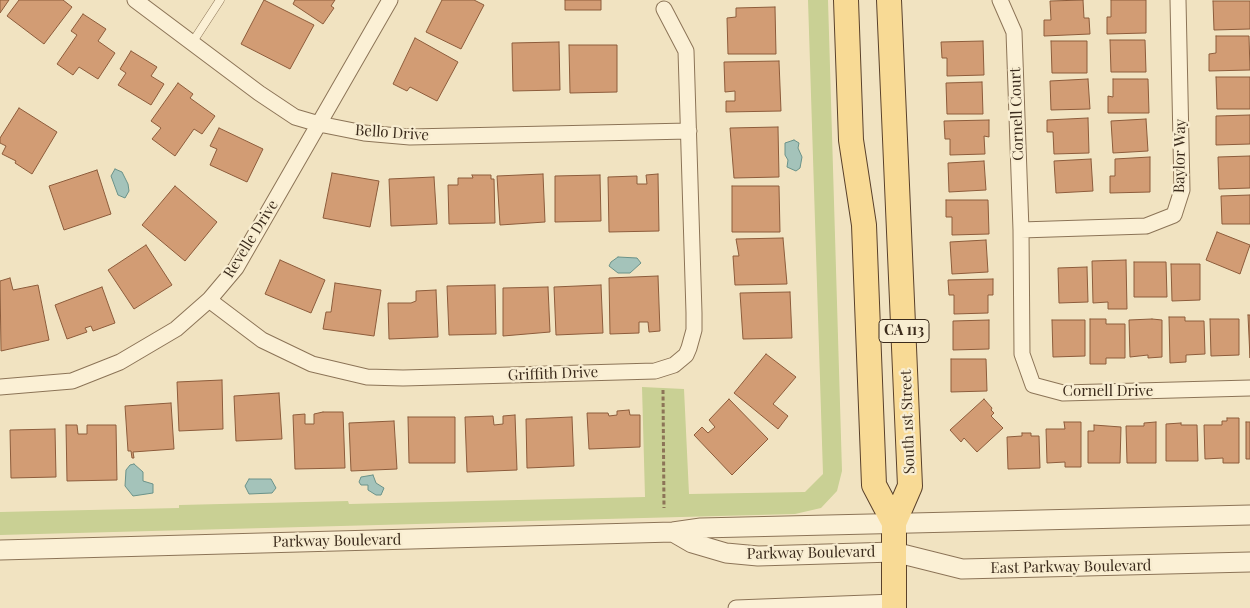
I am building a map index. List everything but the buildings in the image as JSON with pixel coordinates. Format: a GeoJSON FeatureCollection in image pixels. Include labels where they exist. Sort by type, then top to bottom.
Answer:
{"type":"FeatureCollection","features":[{"type":"Feature","properties":{"kind":"main road","name":"CA 113"},"geometry":{"type":"LineString","coordinates":[[846,0],[851,140],[864,225],[874,485],[894,523],[894,605]]}},
{"type":"Feature","properties":{"kind":"main road","name":"South 1st Street"},"geometry":{"type":"LineString","coordinates":[[889,0],[910,486],[894,523]]}},
{"type":"Feature","properties":{"kind":"street","name":"Bello Drive"},"geometry":{"type":"LineString","coordinates":[[135,0],[259,93],[295,117],[319,124],[364,133],[410,137],[689,131]]}},
{"type":"Feature","properties":{"kind":"street","name":"Revelle Drive"},"geometry":{"type":"LineString","coordinates":[[0,388],[72,381],[120,362],[176,329],[209,300],[236,268],[390,0]]}},
{"type":"Feature","properties":{"kind":"street","name":"Cornell Court"},"geometry":{"type":"LineString","coordinates":[[1000,0],[1014,32],[1021,230]]}},
{"type":"Feature","properties":{"kind":"street","name":"Baylor Way"},"geometry":{"type":"LineString","coordinates":[[1021,230],[1146,226],[1174,215],[1182,190],[1178,0]]}},
{"type":"Feature","properties":{"kind":"street","name":"Griffith Drive"},"geometry":{"type":"LineString","coordinates":[[209,300],[262,340],[312,364],[367,377],[403,378],[664,370],[674,365],[686,355],[694,330],[689,131],[686,51],[664,9]]}},
{"type":"Feature","properties":{"kind":"street","name":"Cornell Drive"},"geometry":{"type":"LineString","coordinates":[[1021,230],[1022,354],[1033,385],[1063,393],[1250,388]]}},
{"type":"Feature","properties":{"kind":"street"},"geometry":{"type":"LineString","coordinates":[[894,523],[1250,515]]}},
{"type":"Feature","properties":{"kind":"street","name":"Parkway Boulevard"},"geometry":{"type":"LineString","coordinates":[[0,550],[673,532],[700,528],[894,523]]}},
{"type":"Feature","properties":{"kind":"street","name":"Parkway Boulevard"},"geometry":{"type":"LineString","coordinates":[[673,532],[692,543],[713,551],[758,556],[894,552]]}},
{"type":"Feature","properties":{"kind":"street","name":"East Parkway Boulevard"},"geometry":{"type":"LineString","coordinates":[[894,552],[962,569],[1250,562]]}},
{"type":"Feature","properties":{"kind":"street"},"geometry":{"type":"LineString","coordinates":[[736,608],[894,605]]}},
{"type":"Feature","properties":{"kind":"lane"},"geometry":{"type":"LineString","coordinates":[[192,43],[220,0]]}},
{"type":"Feature","properties":{"kind":"path"},"geometry":{"type":"LineString","coordinates":[[663,390],[664,508]]}},
{"type":"Feature","properties":{"kind":"green space"},"geometry":{"type":"Polygon","coordinates":[[[808,0],[828,0],[842,471],[837,491],[821,508],[795,514],[0,535],[0,512],[179,508],[179,505],[348,501],[349,504],[645,497],[642,387],[684,389],[689,494],[805,492],[823,474],[808,0]]]}},
{"type":"Feature","properties":{"kind":"water"},"geometry":{"type":"Polygon","coordinates":[[[794,140],[799,143],[798,148],[802,157],[800,168],[796,171],[787,167],[788,160],[785,155],[785,143],[794,140]]]}},
{"type":"Feature","properties":{"kind":"water"},"geometry":{"type":"Polygon","coordinates":[[[115,169],[122,172],[128,184],[129,191],[125,198],[118,195],[111,176],[115,169]]]}},
{"type":"Feature","properties":{"kind":"water"},"geometry":{"type":"Polygon","coordinates":[[[618,257],[637,258],[641,263],[630,273],[618,273],[609,266],[618,257]]]}},
{"type":"Feature","properties":{"kind":"water"},"geometry":{"type":"Polygon","coordinates":[[[134,464],[143,472],[143,481],[153,484],[153,493],[133,496],[125,486],[126,470],[130,465],[134,464]]]}},
{"type":"Feature","properties":{"kind":"water"},"geometry":{"type":"Polygon","coordinates":[[[373,475],[376,483],[384,488],[381,495],[376,495],[368,490],[368,485],[361,485],[359,482],[361,477],[373,475]]]}},
{"type":"Feature","properties":{"kind":"water"},"geometry":{"type":"Polygon","coordinates":[[[249,479],[271,479],[276,488],[272,493],[249,494],[245,486],[249,479]]]}}]}
